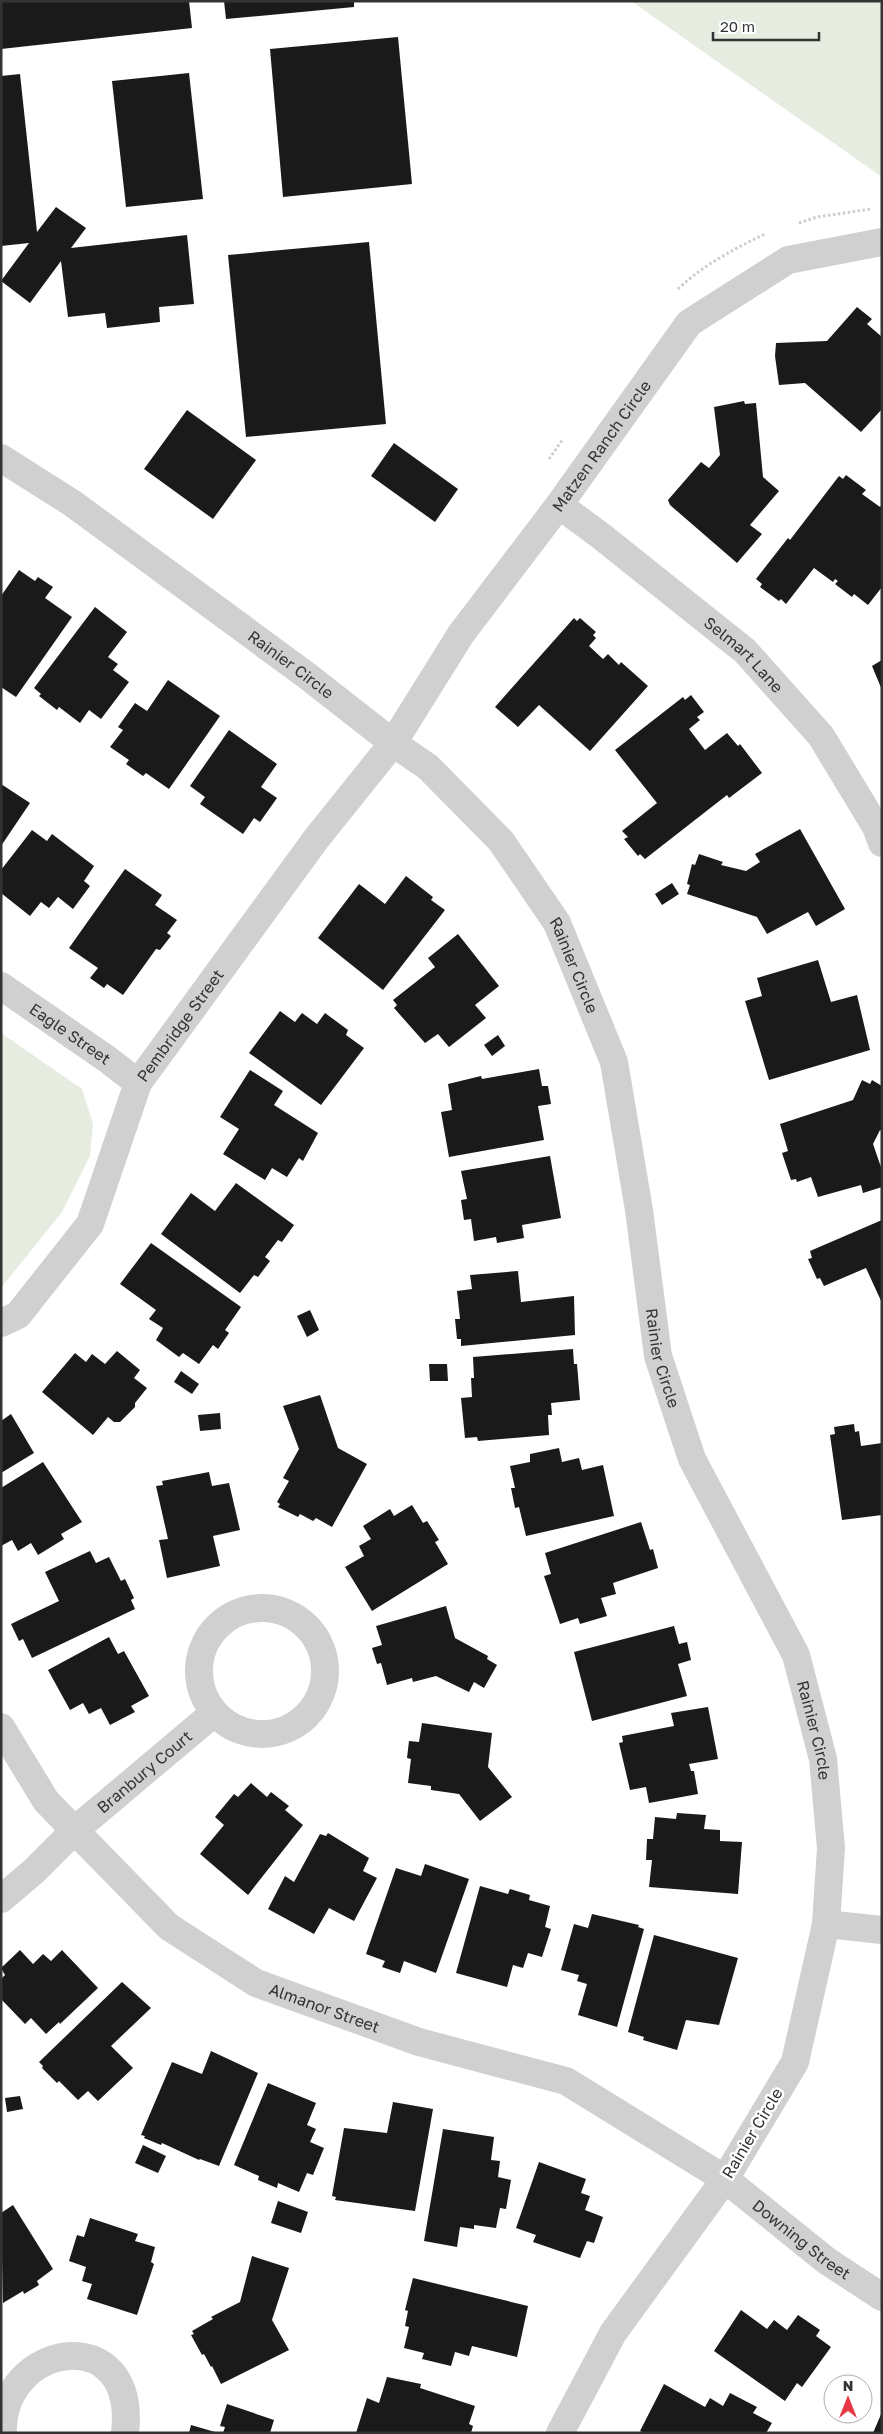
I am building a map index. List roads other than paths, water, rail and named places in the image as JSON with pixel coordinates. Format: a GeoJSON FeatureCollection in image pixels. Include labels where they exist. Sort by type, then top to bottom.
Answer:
{"type":"FeatureCollection","features":[{"type":"Feature","properties":{"kind":"street","name":"Matzen Ranch Circle"},"geometry":{"type":"LineString","coordinates":[[393,743],[462,634],[559,505],[688,323],[788,260],[882,242]]}},
{"type":"Feature","properties":{"kind":"street","name":"Rainier Circle"},"geometry":{"type":"LineString","coordinates":[[1,458],[72,503],[306,675],[393,743],[428,767],[501,841],[557,923],[614,1062],[639,1210],[658,1356],[692,1459],[796,1655],[823,1758],[830,1848],[826,1924],[795,2062],[725,2179],[613,2333],[560,2433]]}},
{"type":"Feature","properties":{"kind":"street","name":"Selmart Lane"},"geometry":{"type":"LineString","coordinates":[[559,505],[601,536],[745,651],[821,736],[876,827],[882,843]]}},
{"type":"Feature","properties":{"kind":"street","name":"Pembridge Street"},"geometry":{"type":"LineString","coordinates":[[1,1323],[18,1315],[90,1224],[138,1083],[316,839],[393,743]]}},
{"type":"Feature","properties":{"kind":"street","name":"Eagle Street"},"geometry":{"type":"LineString","coordinates":[[1,986],[107,1059],[138,1083]]}},
{"type":"Feature","properties":{"kind":"street"},"geometry":{"type":"LineString","coordinates":[[265,1607],[285,1611],[304,1622],[317,1638],[325,1658],[326,1679],[320,1699],[308,1716],[291,1728],[270,1734],[257,1734],[230,1726],[214,1713],[203,1695],[198,1674],[201,1653],[210,1634],[225,1619],[244,1610],[265,1607]]}},
{"type":"Feature","properties":{"kind":"street","name":"Branbury Court"},"geometry":{"type":"LineString","coordinates":[[1,1899],[34,1871],[75,1830],[214,1713]]}},
{"type":"Feature","properties":{"kind":"street","name":"Almanor Street"},"geometry":{"type":"LineString","coordinates":[[1,1728],[46,1801],[169,1927],[256,1983],[419,2042],[566,2081],[725,2179]]}},
{"type":"Feature","properties":{"kind":"street"},"geometry":{"type":"LineString","coordinates":[[826,1924],[882,1930]]}},
{"type":"Feature","properties":{"kind":"street","name":"Downing Street"},"geometry":{"type":"LineString","coordinates":[[725,2179],[827,2261],[882,2298]]}},
{"type":"Feature","properties":{"kind":"street"},"geometry":{"type":"LineString","coordinates":[[3,2433],[1,2409],[8,2388],[21,2371],[39,2359],[59,2354],[79,2356],[98,2364],[113,2377],[122,2395],[127,2415],[125,2433]]}}]}
